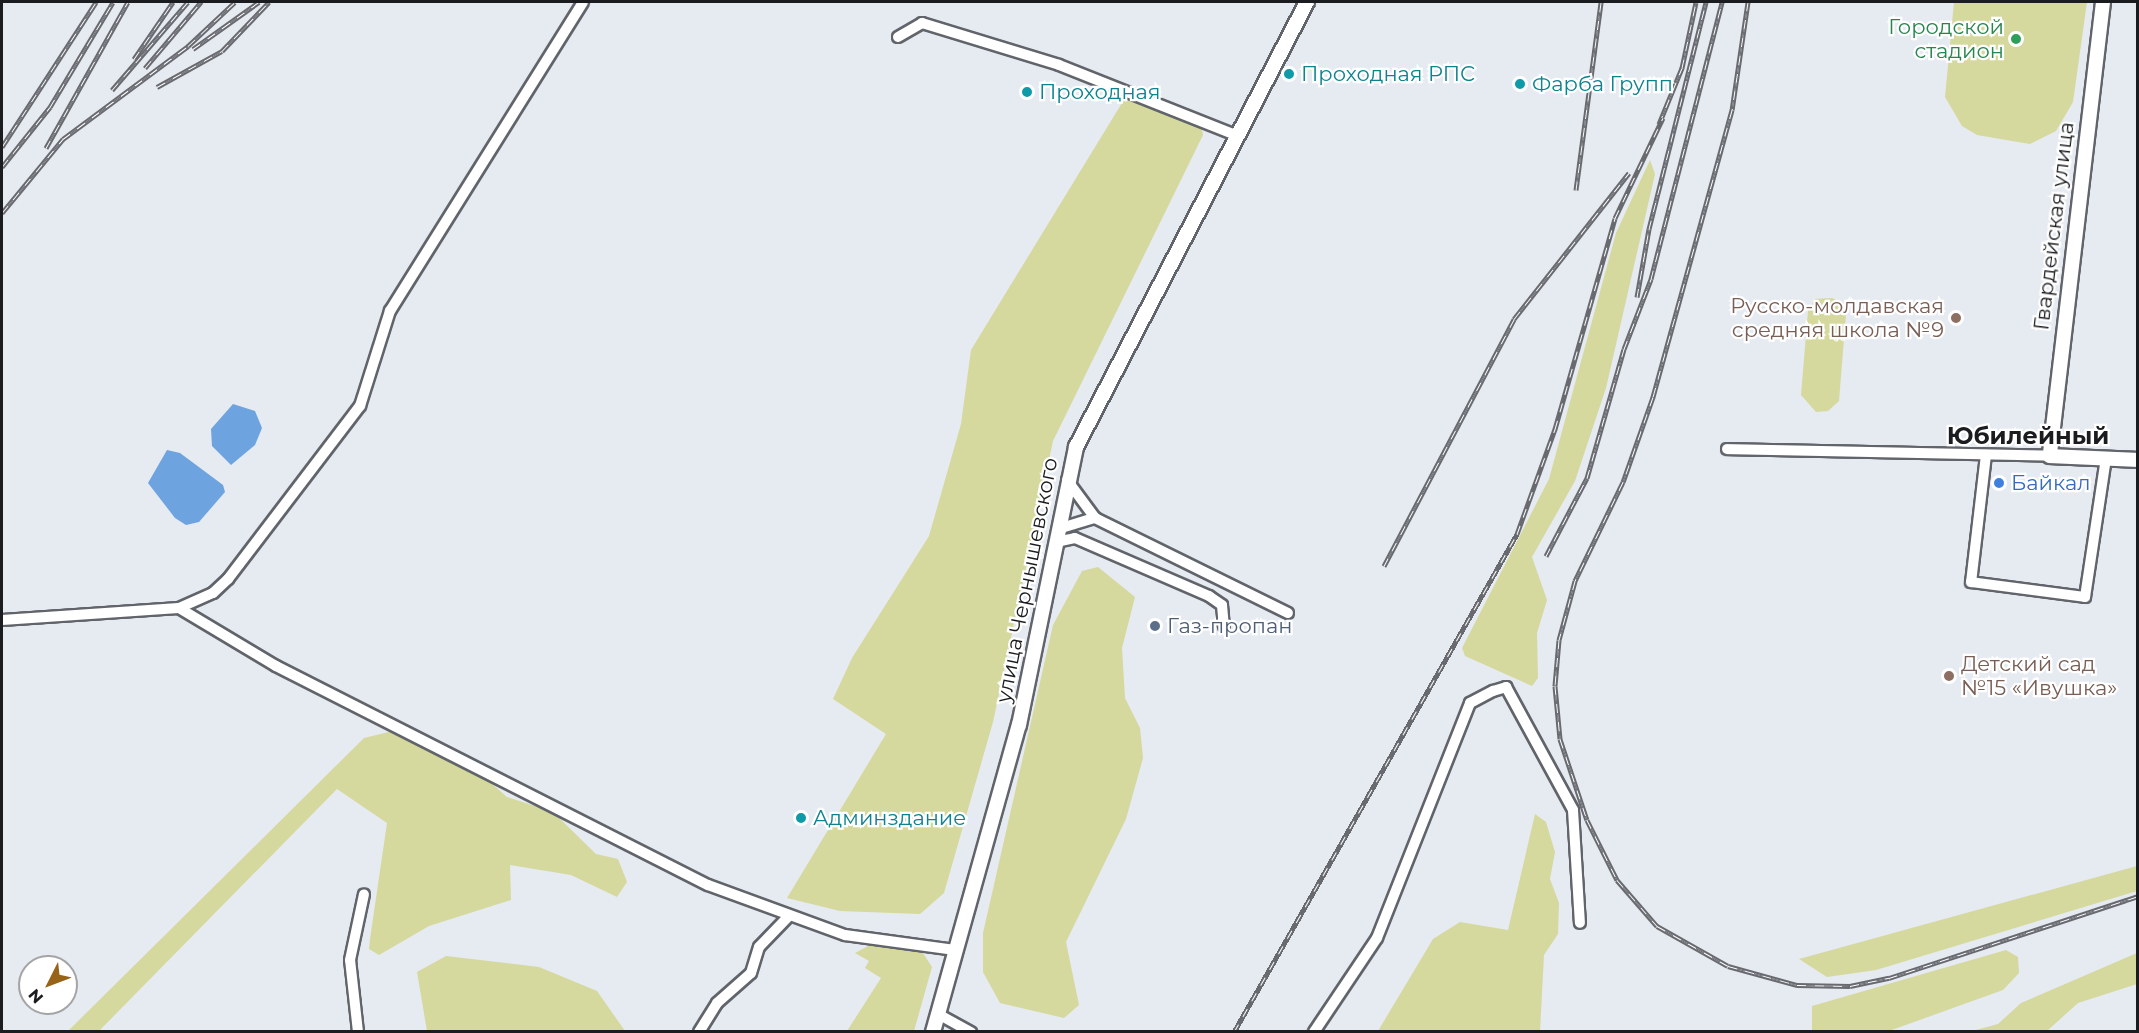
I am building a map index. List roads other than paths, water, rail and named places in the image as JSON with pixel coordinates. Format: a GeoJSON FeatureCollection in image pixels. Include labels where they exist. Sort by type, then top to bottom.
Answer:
{"type":"FeatureCollection","features":[{"type":"Feature","properties":{"kind":"main road","name":"улица Чернышевского"},"geometry":{"type":"LineString","coordinates":[[933,1032],[1019,725],[1067,480],[1076,447],[1307,2]]}},
{"type":"Feature","properties":{"kind":"main road","name":"Гвардейская улица"},"geometry":{"type":"LineString","coordinates":[[2050,456],[2103,2]]}},
{"type":"Feature","properties":{"kind":"main road"},"geometry":{"type":"LineString","coordinates":[[2050,456],[2138,460]]}},
{"type":"Feature","properties":{"kind":"street"},"geometry":{"type":"LineString","coordinates":[[2,620],[179,608],[213,593],[255,549],[360,406],[390,311],[583,2]]}},
{"type":"Feature","properties":{"kind":"street"},"geometry":{"type":"LineString","coordinates":[[898,37],[922,23],[1059,64],[1236,135]]}},
{"type":"Feature","properties":{"kind":"street"},"geometry":{"type":"LineString","coordinates":[[1727,449],[2050,456]]}},
{"type":"Feature","properties":{"kind":"street"},"geometry":{"type":"LineString","coordinates":[[1986,455],[1971,582],[2085,597],[2106,458]]}},
{"type":"Feature","properties":{"kind":"street"},"geometry":{"type":"LineString","coordinates":[[1067,480],[1095,518],[1288,613]]}},
{"type":"Feature","properties":{"kind":"street"},"geometry":{"type":"LineString","coordinates":[[1057,535],[1095,518]]}},
{"type":"Feature","properties":{"kind":"street"},"geometry":{"type":"LineString","coordinates":[[1057,535],[1075,538],[1209,596],[1222,605],[1224,626]]}},
{"type":"Feature","properties":{"kind":"street"},"geometry":{"type":"LineString","coordinates":[[179,608],[229,641],[588,828],[788,917],[845,935],[956,950]]}},
{"type":"Feature","properties":{"kind":"street"},"geometry":{"type":"LineString","coordinates":[[1314,1032],[1377,938],[1470,704],[1493,690],[1506,687],[1573,810],[1580,923]]}},
{"type":"Feature","properties":{"kind":"street"},"geometry":{"type":"LineString","coordinates":[[358,1032],[350,960],[364,894]]}},
{"type":"Feature","properties":{"kind":"street"},"geometry":{"type":"LineString","coordinates":[[699,1032],[717,1003],[751,973],[759,947],[788,917]]}},
{"type":"Feature","properties":{"kind":"street"},"geometry":{"type":"LineString","coordinates":[[938,1014],[971,1032]]}},
{"type":"Feature","properties":{"kind":"water"},"geometry":{"type":"Polygon","coordinates":[[[233,404],[255,411],[262,428],[255,445],[231,465],[212,446],[211,429],[233,404]]]}},
{"type":"Feature","properties":{"kind":"water"},"geometry":{"type":"Polygon","coordinates":[[[167,450],[180,453],[223,485],[225,492],[199,522],[186,525],[175,518],[148,483],[167,450]]]}},
{"type":"Feature","properties":{"kind":"railway"},"geometry":{"type":"LineString","coordinates":[[2,147],[96,2]]}},
{"type":"Feature","properties":{"kind":"railway"},"geometry":{"type":"LineString","coordinates":[[2,167],[50,107],[113,2]]}},
{"type":"Feature","properties":{"kind":"railway"},"geometry":{"type":"LineString","coordinates":[[46,148],[128,2]]}},
{"type":"Feature","properties":{"kind":"railway"},"geometry":{"type":"LineString","coordinates":[[134,59],[173,2]]}},
{"type":"Feature","properties":{"kind":"railway"},"geometry":{"type":"LineString","coordinates":[[112,90],[188,2]]}},
{"type":"Feature","properties":{"kind":"railway"},"geometry":{"type":"LineString","coordinates":[[145,68],[201,2]]}},
{"type":"Feature","properties":{"kind":"railway"},"geometry":{"type":"LineString","coordinates":[[2,213],[63,139],[188,46],[235,2]]}},
{"type":"Feature","properties":{"kind":"railway"},"geometry":{"type":"LineString","coordinates":[[193,49],[259,2]]}},
{"type":"Feature","properties":{"kind":"railway"},"geometry":{"type":"LineString","coordinates":[[157,87],[222,51],[269,2]]}},
{"type":"Feature","properties":{"kind":"railway"},"geometry":{"type":"LineString","coordinates":[[1576,190],[1601,2]]}},
{"type":"Feature","properties":{"kind":"railway"},"geometry":{"type":"LineString","coordinates":[[1659,124],[1682,68],[1696,2]]}},
{"type":"Feature","properties":{"kind":"railway"},"geometry":{"type":"LineString","coordinates":[[1637,297],[1649,229],[1706,2]]}},
{"type":"Feature","properties":{"kind":"railway"},"geometry":{"type":"LineString","coordinates":[[1546,556],[1587,478],[1624,349],[1651,279],[1722,2]]}},
{"type":"Feature","properties":{"kind":"railway"},"geometry":{"type":"LineString","coordinates":[[1748,2],[1732,110],[1653,397],[1623,482],[1575,581],[1559,640],[1555,686],[1560,739],[1587,820],[1617,880],[1657,926],[1728,966],[1797,985],[1850,986],[1889,978],[2138,896]]}},
{"type":"Feature","properties":{"kind":"railway"},"geometry":{"type":"LineString","coordinates":[[1234,1032],[1517,534],[1555,429],[1615,218],[1663,118]]}},
{"type":"Feature","properties":{"kind":"railway"},"geometry":{"type":"LineString","coordinates":[[1384,566],[1514,319],[1629,173]]}},
{"type":"Feature","properties":{"kind":"place","name":"Городской стадион"},"geometry":{"type":"Point","coordinates":[2016,39]}},
{"type":"Feature","properties":{"kind":"place","name":"Проходная РПС"},"geometry":{"type":"Point","coordinates":[1289,74]}},
{"type":"Feature","properties":{"kind":"place","name":"Фарба Групп"},"geometry":{"type":"Point","coordinates":[1520,84]}},
{"type":"Feature","properties":{"kind":"place","name":"Проходная"},"geometry":{"type":"Point","coordinates":[1027,92]}},
{"type":"Feature","properties":{"kind":"place","name":"Русско-молдавская средняя школа №9"},"geometry":{"type":"Point","coordinates":[1956,318]}},
{"type":"Feature","properties":{"kind":"place","name":"Байкал"},"geometry":{"type":"Point","coordinates":[1999,483]}},
{"type":"Feature","properties":{"kind":"place","name":"Газ-пропан"},"geometry":{"type":"Point","coordinates":[1155,626]}},
{"type":"Feature","properties":{"kind":"place","name":"Детский сад №15 «Ивушка»"},"geometry":{"type":"Point","coordinates":[1949,676]}},
{"type":"Feature","properties":{"kind":"place","name":"Админздание"},"geometry":{"type":"Point","coordinates":[801,818]}},
{"type":"Feature","properties":{"kind":"district","name":"Юбилейный"},"geometry":{"type":"Point","coordinates":[2028,436]}}]}
